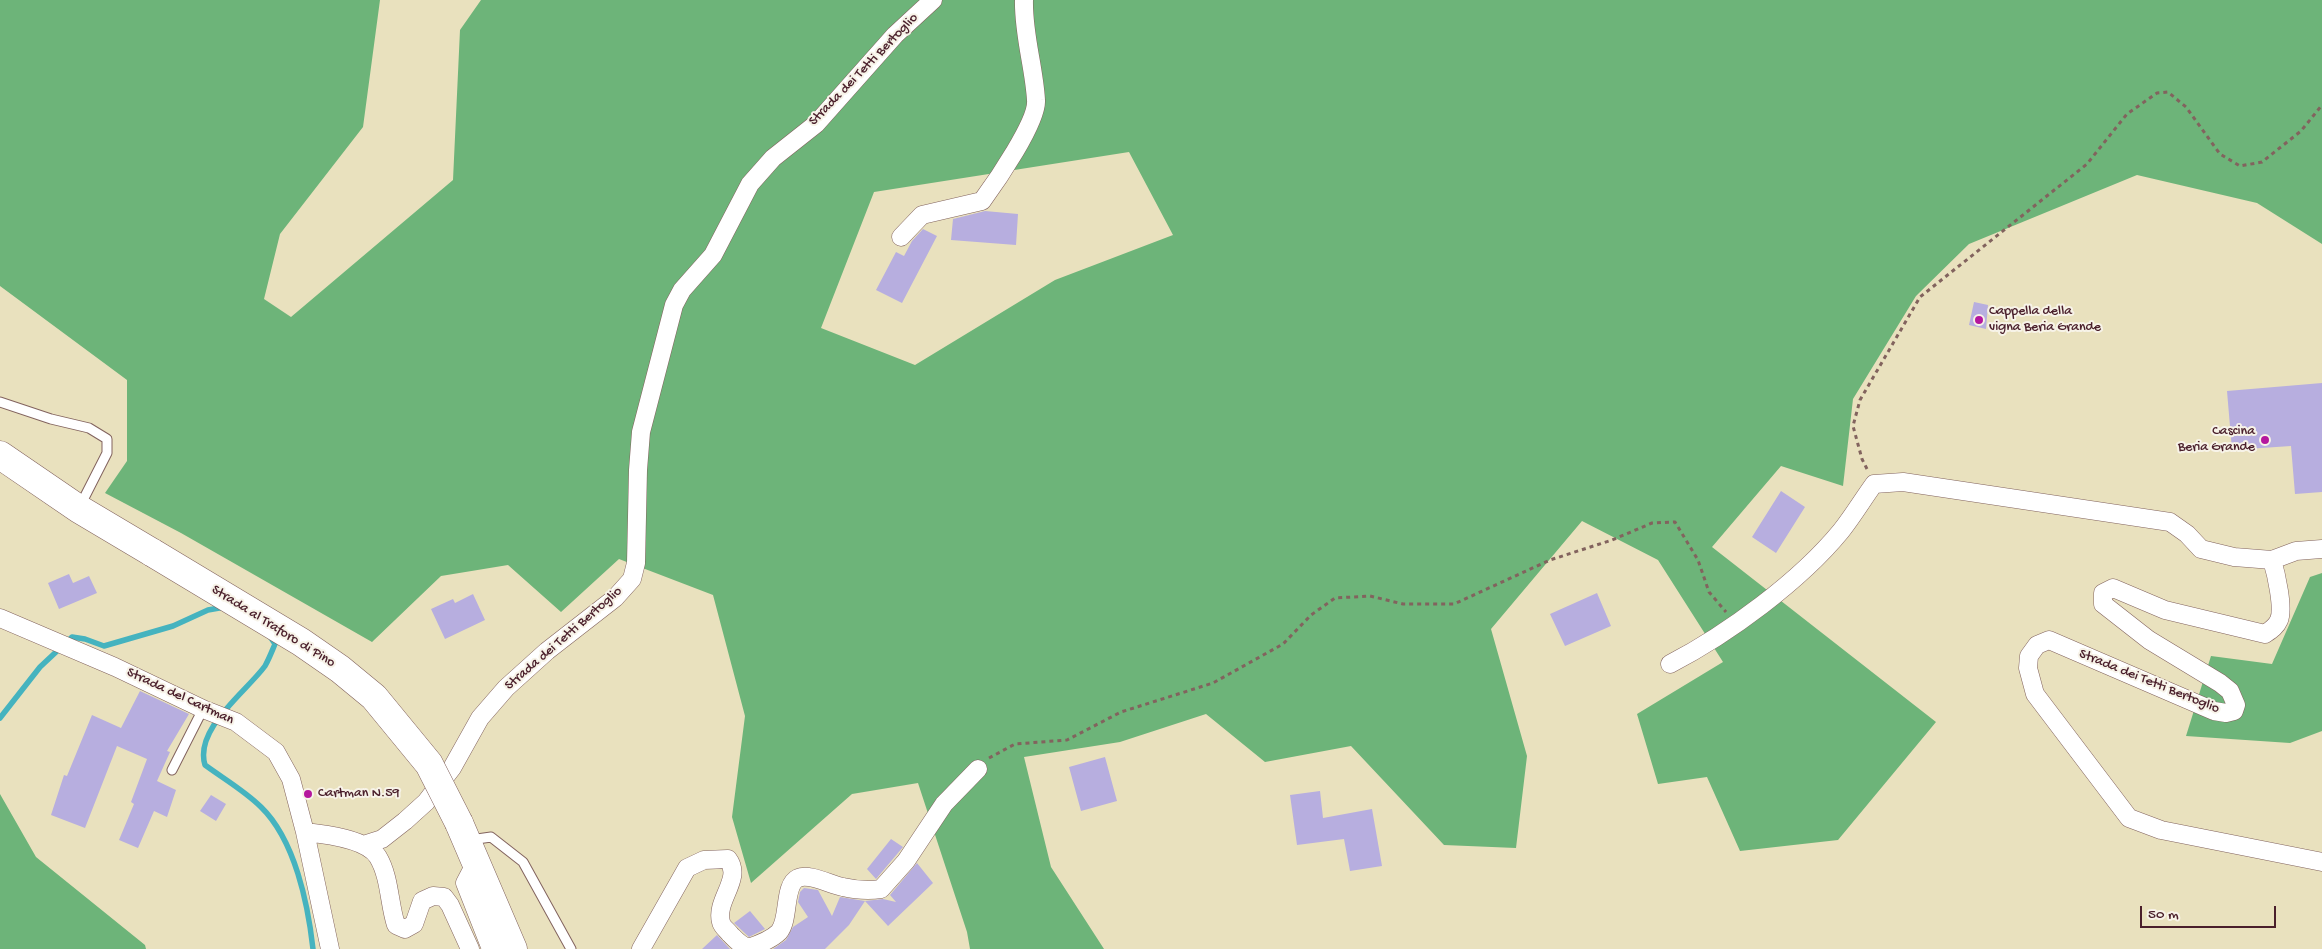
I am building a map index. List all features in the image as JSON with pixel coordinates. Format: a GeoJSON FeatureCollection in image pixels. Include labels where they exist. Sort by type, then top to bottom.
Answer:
{"type":"FeatureCollection","features":[{"type":"Feature","properties":{"kind":"main road","name":"Strada al Traforo di Pino"},"geometry":{"type":"LineString","coordinates":[[0,455],[79,509],[302,642],[340,669],[374,698],[429,764],[467,842],[513,949]]}},
{"type":"Feature","properties":{"kind":"street","name":"Strada dei Tetti Bertoglio"},"geometry":{"type":"LineString","coordinates":[[363,845],[382,839],[406,822],[426,802],[452,768],[480,718],[506,688],[547,651],[615,598],[632,579],[636,563],[638,470],[644,418],[674,306],[682,290],[713,254],[750,184],[778,153],[816,124],[895,35],[932,0]]}},
{"type":"Feature","properties":{"kind":"street"},"geometry":{"type":"LineString","coordinates":[[901,237],[922,214],[982,201],[994,185],[1032,122],[1037,102],[1025,33],[1024,0]]}},
{"type":"Feature","properties":{"kind":"street"},"geometry":{"type":"LineString","coordinates":[[1670,664],[1706,646],[1800,572],[1840,531],[1874,484],[1903,482],[2170,522],[2187,534],[2201,549],[2234,557],[2272,560],[2296,551],[2322,549]]}},
{"type":"Feature","properties":{"kind":"street","name":"Strada dei Tetti Bertoglio"},"geometry":{"type":"LineString","coordinates":[[2272,560],[2277,574],[2280,618],[2275,627],[2265,634],[2165,610],[2114,588],[2103,593],[2102,604],[2142,634],[2230,691],[2236,705],[2234,711],[2226,713],[2214,711],[2049,640],[2036,645],[2029,656],[2028,668],[2035,694],[2129,818],[2160,830],[2322,862]]}},
{"type":"Feature","properties":{"kind":"street","name":"Strada del Cartman"},"geometry":{"type":"LineString","coordinates":[[0,618],[205,710],[236,722],[276,752],[291,779],[305,832],[330,949]]}},
{"type":"Feature","properties":{"kind":"street"},"geometry":{"type":"LineString","coordinates":[[641,949],[687,868],[704,860],[728,859],[732,865],[733,875],[725,895],[720,920],[722,925],[741,946],[748,948],[779,932],[787,910],[791,884],[800,877],[862,891],[881,889],[906,861],[944,804],[978,769]]}},
{"type":"Feature","properties":{"kind":"street"},"geometry":{"type":"LineString","coordinates":[[305,832],[341,838],[363,845],[377,856],[385,875],[396,926],[405,929],[414,924],[422,901],[433,896],[444,897],[450,905],[470,949]]}},
{"type":"Feature","properties":{"kind":"street"},"geometry":{"type":"LineString","coordinates":[[467,842],[464,883],[491,949]]}},
{"type":"Feature","properties":{"kind":"lane"},"geometry":{"type":"LineString","coordinates":[[0,402],[51,420],[90,428],[107,439],[107,453],[79,509]]}},
{"type":"Feature","properties":{"kind":"lane"},"geometry":{"type":"LineString","coordinates":[[172,770],[205,710]]}},
{"type":"Feature","properties":{"kind":"lane"},"geometry":{"type":"LineString","coordinates":[[467,842],[491,837],[523,862],[571,949]]}},
{"type":"Feature","properties":{"kind":"path"},"geometry":{"type":"LineString","coordinates":[[1874,484],[1862,459],[1853,426],[1860,400],[1920,297],[2087,164],[2127,114],[2157,93],[2168,92],[2186,107],[2220,154],[2240,166],[2262,162],[2301,130],[2322,105]]}},
{"type":"Feature","properties":{"kind":"path"},"geometry":{"type":"LineString","coordinates":[[978,769],[986,760],[1015,744],[1067,740],[1121,712],[1213,683],[1282,644],[1311,615],[1334,598],[1370,596],[1403,604],[1454,604],[1475,596],[1520,572],[1652,523],[1675,522],[1698,560],[1708,592],[1726,612],[1747,614]]}},
{"type":"Feature","properties":{"kind":"green space"},"geometry":{"type":"Polygon","coordinates":[[[0,0],[380,0],[363,127],[280,234],[264,299],[291,317],[453,180],[460,30],[481,0],[2322,0],[2322,244],[2257,203],[2137,175],[1969,244],[1916,296],[1853,399],[1843,486],[1781,466],[1712,547],[1936,722],[1838,840],[1740,851],[1707,777],[1658,784],[1637,714],[1723,662],[1658,560],[1582,521],[1491,629],[1527,756],[1516,848],[1444,845],[1351,746],[1265,762],[1206,714],[1120,742],[1024,757],[1051,867],[1104,949],[970,949],[967,932],[918,783],[852,794],[751,883],[732,817],[745,716],[713,595],[619,559],[561,612],[508,565],[441,576],[372,642],[181,533],[105,493],[127,461],[127,380],[0,286],[0,0]],[[1129,152],[874,192],[821,328],[915,365],[1055,280],[1173,235],[1129,152]]]}},
{"type":"Feature","properties":{"kind":"green space"},"geometry":{"type":"Polygon","coordinates":[[[2322,573],[2322,731],[2290,743],[2186,736],[2211,656],[2272,664],[2310,577],[2322,573]]]}},
{"type":"Feature","properties":{"kind":"green space"},"geometry":{"type":"Polygon","coordinates":[[[0,794],[36,857],[145,945],[146,949],[0,949],[0,794]]]}},
{"type":"Feature","properties":{"kind":"building"},"geometry":{"type":"Polygon","coordinates":[[[985,211],[1018,214],[1016,245],[951,240],[953,219],[985,211]]]}},
{"type":"Feature","properties":{"kind":"building"},"geometry":{"type":"Polygon","coordinates":[[[923,229],[937,236],[902,303],[876,290],[896,252],[904,256],[912,241],[923,229]]]}},
{"type":"Feature","properties":{"kind":"building","name":"Cappella della vigna Beria Grande"},"geometry":{"type":"Polygon","coordinates":[[[1974,302],[1988,305],[1986,329],[1969,325],[1974,302]]]}},
{"type":"Feature","properties":{"kind":"building","name":"Cascina Beria Grande"},"geometry":{"type":"Polygon","coordinates":[[[2322,383],[2322,492],[2295,494],[2291,446],[2232,450],[2227,391],[2322,383]]]}},
{"type":"Feature","properties":{"kind":"building"},"geometry":{"type":"Polygon","coordinates":[[[1781,491],[1805,507],[1776,553],[1752,537],[1781,491]]]}},
{"type":"Feature","properties":{"kind":"building"},"geometry":{"type":"Polygon","coordinates":[[[69,574],[73,583],[89,576],[97,593],[59,609],[48,583],[69,574]]]}},
{"type":"Feature","properties":{"kind":"building"},"geometry":{"type":"Polygon","coordinates":[[[1597,593],[1611,626],[1565,646],[1550,614],[1597,593]]]}},
{"type":"Feature","properties":{"kind":"building"},"geometry":{"type":"Polygon","coordinates":[[[473,594],[485,620],[445,639],[431,609],[453,599],[455,603],[473,594]]]}},
{"type":"Feature","properties":{"kind":"building"},"geometry":{"type":"Polygon","coordinates":[[[140,691],[189,714],[167,751],[170,752],[157,781],[176,790],[167,817],[154,811],[138,848],[119,840],[134,804],[131,802],[147,759],[117,746],[85,828],[51,815],[64,775],[67,776],[92,715],[121,728],[140,691]]]}},
{"type":"Feature","properties":{"kind":"building"},"geometry":{"type":"Polygon","coordinates":[[[1105,757],[1117,801],[1081,811],[1069,767],[1105,757]]]}},
{"type":"Feature","properties":{"kind":"building"},"geometry":{"type":"Polygon","coordinates":[[[1320,791],[1323,818],[1372,809],[1382,866],[1350,871],[1344,839],[1297,845],[1290,795],[1320,791]]]}},
{"type":"Feature","properties":{"kind":"building"},"geometry":{"type":"Polygon","coordinates":[[[211,795],[226,804],[216,821],[200,811],[211,795]]]}},
{"type":"Feature","properties":{"kind":"building"},"geometry":{"type":"Polygon","coordinates":[[[891,839],[903,847],[876,879],[867,869],[891,839]]]}},
{"type":"Feature","properties":{"kind":"building"},"geometry":{"type":"Polygon","coordinates":[[[917,863],[933,883],[888,926],[865,901],[883,899],[896,902],[890,895],[917,863]]]}},
{"type":"Feature","properties":{"kind":"building"},"geometry":{"type":"Polygon","coordinates":[[[804,888],[818,890],[832,916],[840,897],[865,901],[849,925],[825,949],[773,949],[786,940],[793,927],[808,917],[798,902],[800,892],[804,888]]]}},
{"type":"Feature","properties":{"kind":"building"},"geometry":{"type":"Polygon","coordinates":[[[750,911],[765,929],[749,937],[734,923],[750,911]]]}},
{"type":"Feature","properties":{"kind":"building"},"geometry":{"type":"Polygon","coordinates":[[[717,935],[730,949],[702,949],[717,935]]]}},
{"type":"Feature","properties":{"kind":"waterway"},"geometry":{"type":"LineString","coordinates":[[0,718],[40,667],[72,637],[85,639],[104,646],[173,626],[208,610],[225,607]]}},
{"type":"Feature","properties":{"kind":"waterway"},"geometry":{"type":"LineString","coordinates":[[269,635],[275,644],[268,661],[214,725],[207,738],[204,751],[205,765],[255,801],[273,821],[283,837],[298,874],[308,912],[313,949]]}},
{"type":"Feature","properties":{"kind":"place","name":"Cappella della vigna Beria Grande"},"geometry":{"type":"Point","coordinates":[1979,320]}},
{"type":"Feature","properties":{"kind":"place","name":"Cascina Beria Grande"},"geometry":{"type":"Point","coordinates":[2265,440]}},
{"type":"Feature","properties":{"kind":"place","name":"Cartman N.59"},"geometry":{"type":"Point","coordinates":[308,794]}}]}
